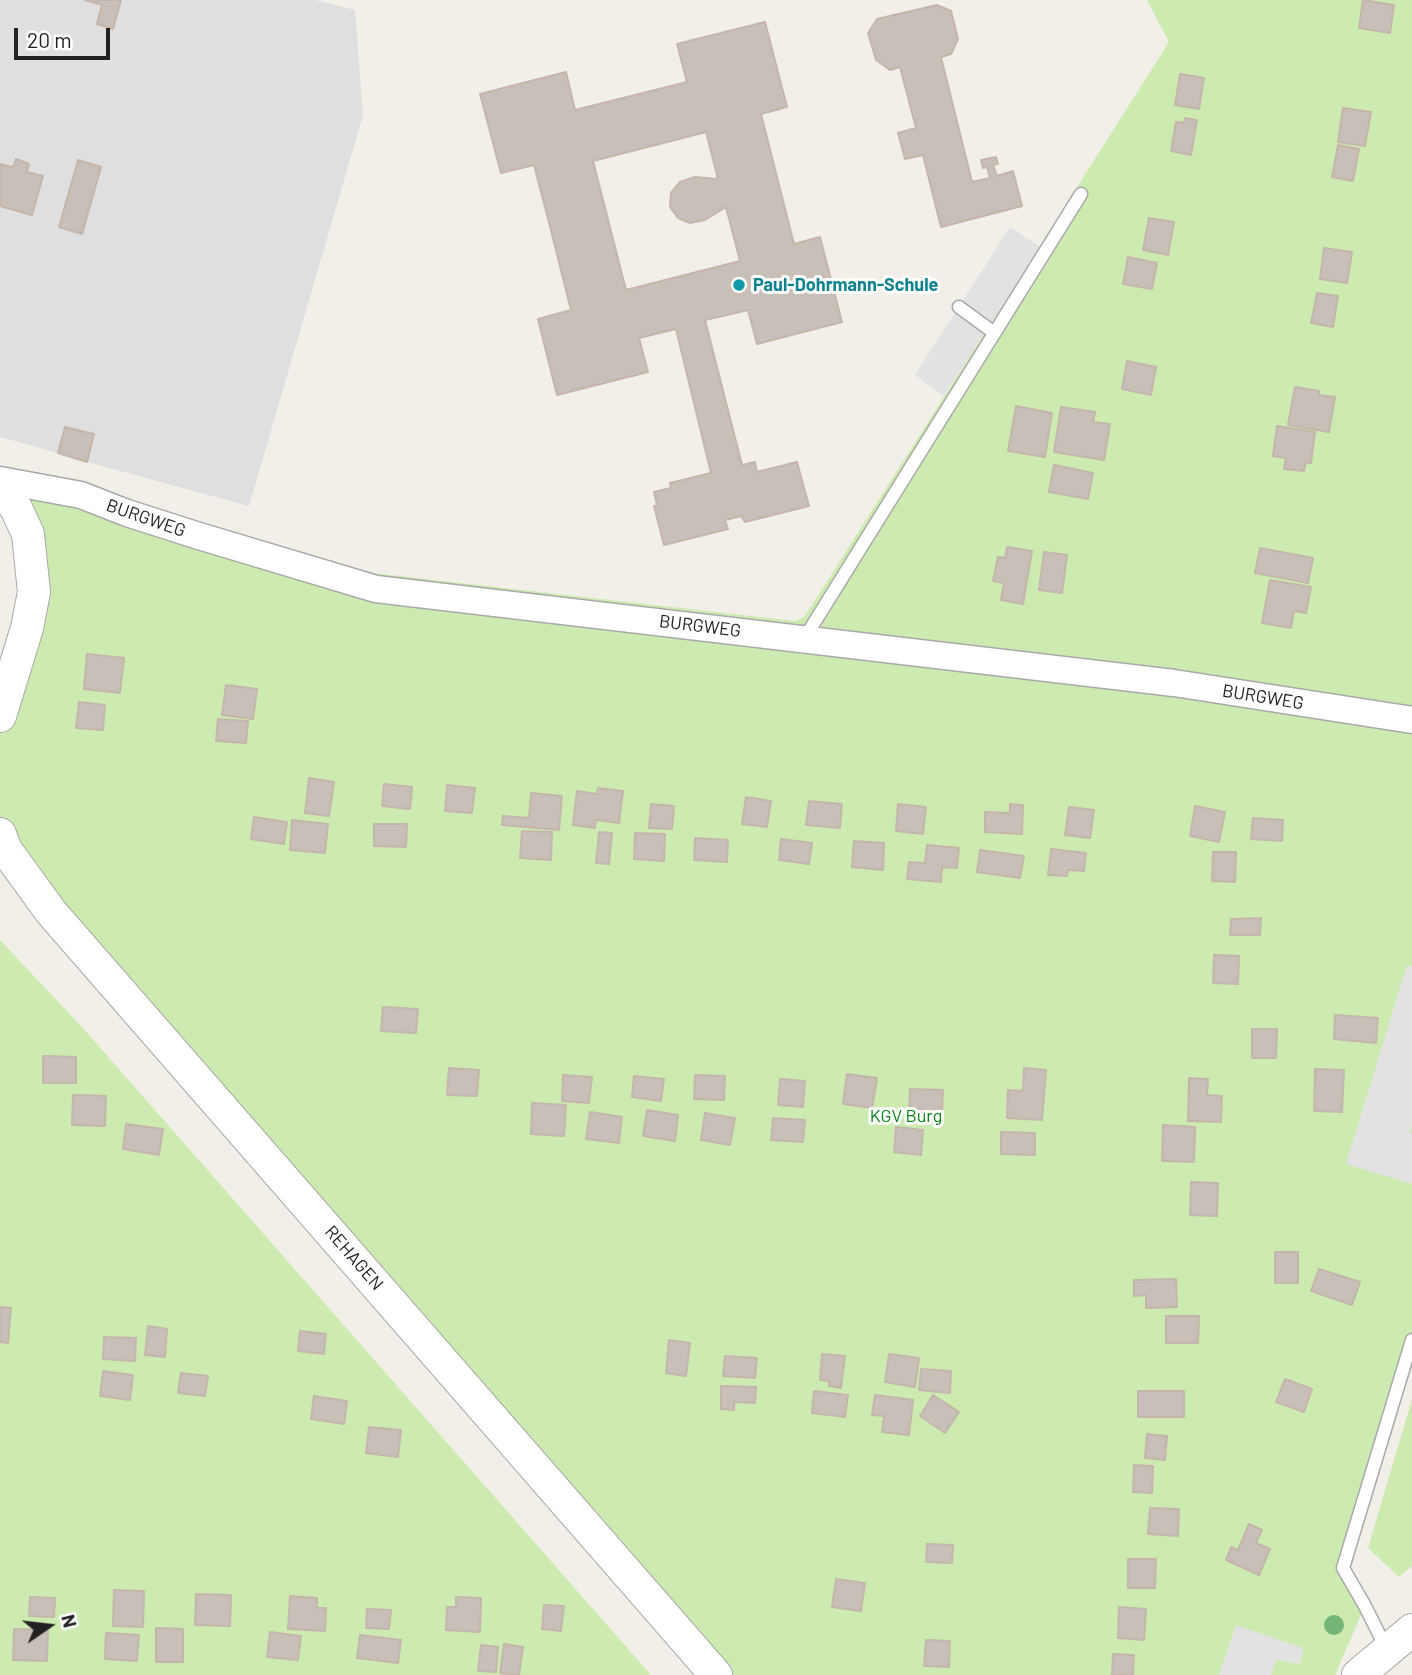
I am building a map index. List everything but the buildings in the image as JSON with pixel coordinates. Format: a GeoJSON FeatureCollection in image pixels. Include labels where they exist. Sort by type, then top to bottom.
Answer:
{"type":"FeatureCollection","features":[{"type":"Feature","properties":{"kind":"street","name":"BURGWEG"},"geometry":{"type":"LineString","coordinates":[[0,480],[81,495],[139,517],[376,589],[1174,683],[1412,720]]}},
{"type":"Feature","properties":{"kind":"street"},"geometry":{"type":"LineString","coordinates":[[0,489],[16,508],[29,534],[34,592],[27,628],[0,716]]}},
{"type":"Feature","properties":{"kind":"street","name":"REHAGEN"},"geometry":{"type":"LineString","coordinates":[[0,834],[6,850],[51,912],[716,1675]]}},
{"type":"Feature","properties":{"kind":"street"},"geometry":{"type":"LineString","coordinates":[[1358,1675],[1412,1630]]}},
{"type":"Feature","properties":{"kind":"lane"},"geometry":{"type":"LineString","coordinates":[[804,639],[1080,194]]}},
{"type":"Feature","properties":{"kind":"lane"},"geometry":{"type":"LineString","coordinates":[[959,307],[993,332]]}},
{"type":"Feature","properties":{"kind":"lane"},"geometry":{"type":"LineString","coordinates":[[1387,1651],[1343,1568],[1412,1340]]}},
{"type":"Feature","properties":{"kind":"shaded area"},"geometry":{"type":"Polygon","coordinates":[[[0,0],[315,0],[355,10],[363,115],[249,506],[87,462],[94,434],[66,427],[58,453],[0,437],[0,0]]]}},
{"type":"Feature","properties":{"kind":"shaded area"},"geometry":{"type":"Polygon","coordinates":[[[1010,227],[1040,247],[944,396],[915,375],[1010,227]]]}},
{"type":"Feature","properties":{"kind":"shaded area"},"geometry":{"type":"Polygon","coordinates":[[[1407,965],[1412,966],[1412,1184],[1346,1164],[1407,965]]]}},
{"type":"Feature","properties":{"kind":"shaded area"},"geometry":{"type":"Polygon","coordinates":[[[1236,1625],[1303,1648],[1300,1664],[1276,1660],[1271,1675],[1219,1675],[1236,1625]]]}},
{"type":"Feature","properties":{"kind":"green space","name":"KGV Burg"},"geometry":{"type":"Polygon","coordinates":[[[1147,0],[1412,0],[1412,1340],[1343,1568],[1365,1606],[1335,1675],[732,1675],[406,1318],[0,834],[0,716],[34,592],[0,483],[375,588],[373,573],[795,621],[805,616],[1169,42],[1147,0]]]}},
{"type":"Feature","properties":{"kind":"green space"},"geometry":{"type":"Polygon","coordinates":[[[0,940],[82,1027],[651,1675],[0,1675],[0,940]]]}},
{"type":"Feature","properties":{"kind":"green space"},"geometry":{"type":"Polygon","coordinates":[[[1412,1399],[1412,1566],[1399,1577],[1368,1548],[1412,1399]]]}},
{"type":"Feature","properties":{"kind":"place","name":"Paul-Dohrmann-Schule"},"geometry":{"type":"Point","coordinates":[739,285]}}]}
